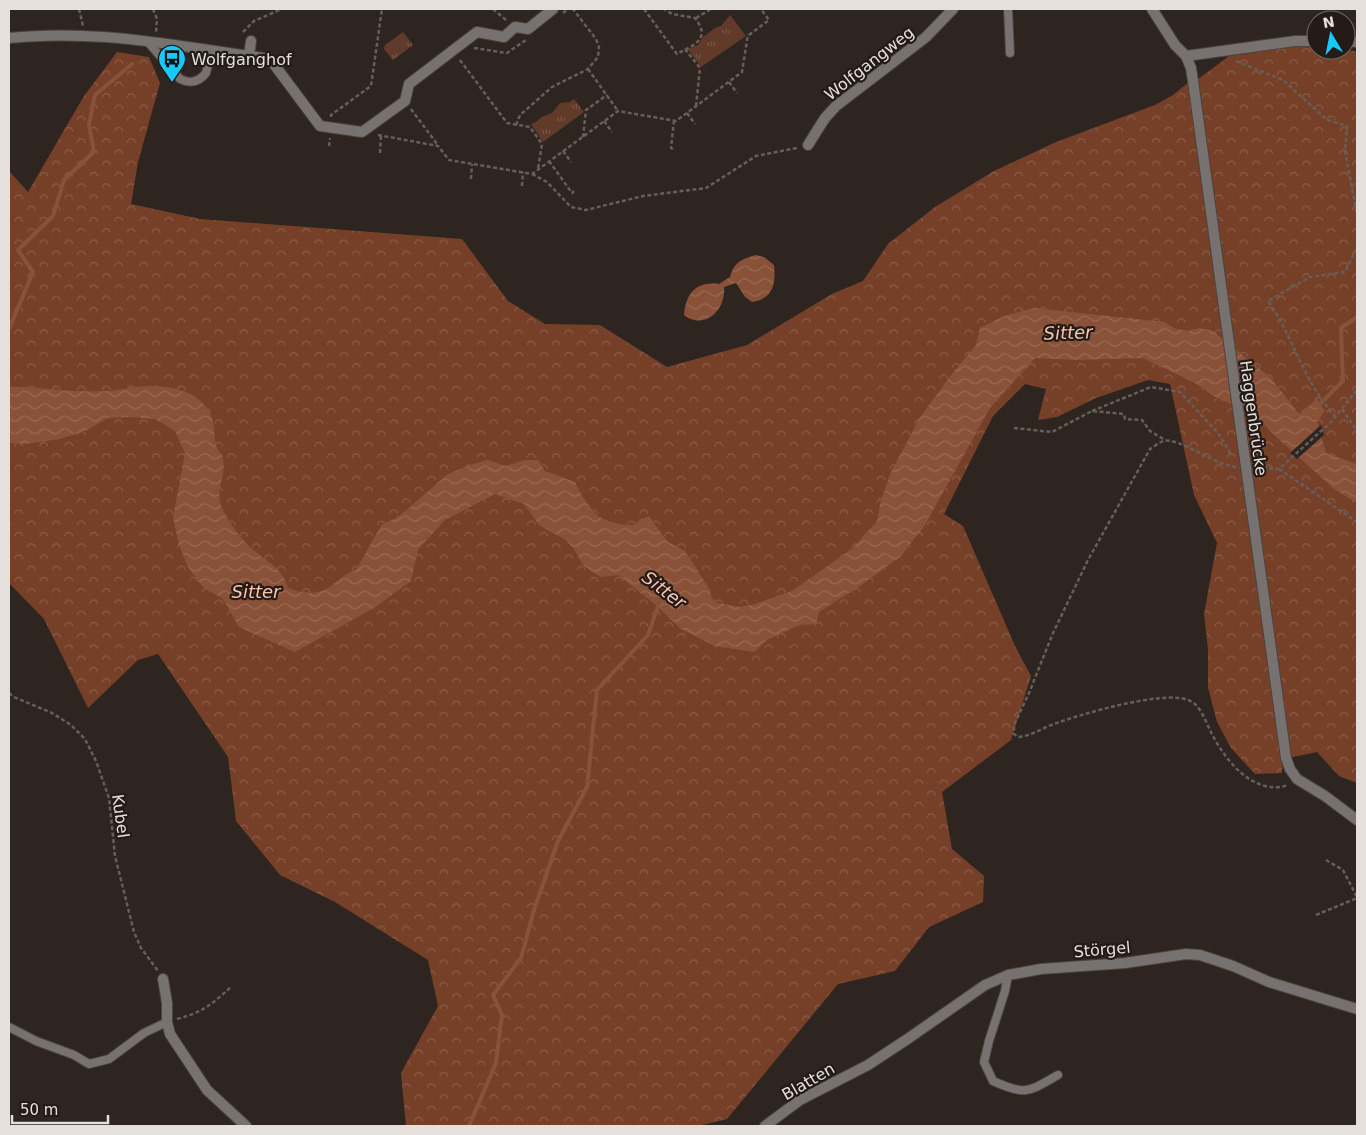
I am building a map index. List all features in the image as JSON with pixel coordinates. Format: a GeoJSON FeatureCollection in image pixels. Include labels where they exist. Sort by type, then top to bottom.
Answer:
{"type":"FeatureCollection","features":[{"type":"Feature","properties":{"kind":"street"},"geometry":{"type":"LineString","coordinates":[[9,38],[77,36],[147,41],[270,59],[320,126],[362,132],[405,101],[409,84],[477,32],[504,38],[515,28],[528,29],[553,9]]}},
{"type":"Feature","properties":{"kind":"street","name":"Wolfgangweg"},"geometry":{"type":"LineString","coordinates":[[808,145],[824,118],[836,106],[926,37],[953,9]]}},
{"type":"Feature","properties":{"kind":"street"},"geometry":{"type":"LineString","coordinates":[[1152,9],[1175,45],[1186,56],[1295,40],[1306,41]]}},
{"type":"Feature","properties":{"kind":"street"},"geometry":{"type":"LineString","coordinates":[[249,56],[251,41]]}},
{"type":"Feature","properties":{"kind":"street","name":"Haggenbrücke"},"geometry":{"type":"LineString","coordinates":[[1186,56],[1191,68],[1193,81],[1286,758],[1290,769],[1297,779]]}},
{"type":"Feature","properties":{"kind":"street"},"geometry":{"type":"LineString","coordinates":[[1297,779],[1325,796],[1357,820]]}},
{"type":"Feature","properties":{"kind":"street","name":"Störgel"},"geometry":{"type":"LineString","coordinates":[[868,1065],[985,985],[1008,975],[1041,969],[1125,963],[1186,954],[1200,955],[1233,966],[1269,982],[1346,1004],[1357,1009]]}},
{"type":"Feature","properties":{"kind":"street"},"geometry":{"type":"LineString","coordinates":[[163,978],[170,1034],[207,1090],[246,1126]]}},
{"type":"Feature","properties":{"kind":"street","name":"Blatten"},"geometry":{"type":"LineString","coordinates":[[766,1126],[800,1100],[868,1065]]}},
{"type":"Feature","properties":{"kind":"lane"},"geometry":{"type":"LineString","coordinates":[[1008,9],[1010,52]]}},
{"type":"Feature","properties":{"kind":"lane"},"geometry":{"type":"LineString","coordinates":[[147,41],[180,79],[185,82],[197,81],[206,73],[208,58],[202,49]]}},
{"type":"Feature","properties":{"kind":"lane"},"geometry":{"type":"LineString","coordinates":[[1008,975],[984,1062],[993,1081],[1010,1089],[1029,1091],[1058,1075]]}},
{"type":"Feature","properties":{"kind":"lane"},"geometry":{"type":"LineString","coordinates":[[9,1027],[36,1041],[74,1055],[89,1064],[109,1059],[144,1033],[167,1022]]}},
{"type":"Feature","properties":{"kind":"path"},"geometry":{"type":"LineString","coordinates":[[79,9],[84,27]]}},
{"type":"Feature","properties":{"kind":"path"},"geometry":{"type":"LineString","coordinates":[[152,9],[157,19],[156,34]]}},
{"type":"Feature","properties":{"kind":"path"},"geometry":{"type":"LineString","coordinates":[[242,34],[254,21],[282,9]]}},
{"type":"Feature","properties":{"kind":"path"},"geometry":{"type":"LineString","coordinates":[[331,115],[371,86],[382,9]]}},
{"type":"Feature","properties":{"kind":"path"},"geometry":{"type":"LineString","coordinates":[[493,9],[515,28]]}},
{"type":"Feature","properties":{"kind":"path"},"geometry":{"type":"LineString","coordinates":[[516,125],[520,115],[552,87],[588,69],[598,57],[598,43],[573,9]]}},
{"type":"Feature","properties":{"kind":"path"},"geometry":{"type":"LineString","coordinates":[[644,9],[677,54],[697,43],[700,38],[702,29],[695,18]]}},
{"type":"Feature","properties":{"kind":"path"},"geometry":{"type":"LineString","coordinates":[[664,9],[672,14],[695,18],[711,9]]}},
{"type":"Feature","properties":{"kind":"path"},"geometry":{"type":"LineString","coordinates":[[532,174],[618,111],[674,120],[687,113],[742,72],[748,35],[769,20],[761,9]]}},
{"type":"Feature","properties":{"kind":"path"},"geometry":{"type":"LineString","coordinates":[[685,49],[700,68],[696,106]]}},
{"type":"Feature","properties":{"kind":"path"},"geometry":{"type":"LineString","coordinates":[[453,51],[507,123],[530,127],[542,144],[538,169]]}},
{"type":"Feature","properties":{"kind":"path"},"geometry":{"type":"LineString","coordinates":[[1213,52],[1283,80],[1327,120],[1347,126],[1345,152],[1357,214]]}},
{"type":"Feature","properties":{"kind":"path"},"geometry":{"type":"LineString","coordinates":[[588,69],[618,111]]}},
{"type":"Feature","properties":{"kind":"path"},"geometry":{"type":"LineString","coordinates":[[729,82],[737,93]]}},
{"type":"Feature","properties":{"kind":"path"},"geometry":{"type":"LineString","coordinates":[[583,137],[586,110],[607,95]]}},
{"type":"Feature","properties":{"kind":"path"},"geometry":{"type":"LineString","coordinates":[[405,101],[449,160],[532,174],[547,182],[571,207],[586,210],[643,196],[706,188],[756,156],[787,151],[808,145]]}},
{"type":"Feature","properties":{"kind":"path"},"geometry":{"type":"LineString","coordinates":[[687,113],[695,124]]}},
{"type":"Feature","properties":{"kind":"path"},"geometry":{"type":"LineString","coordinates":[[673,149],[671,148],[674,120]]}},
{"type":"Feature","properties":{"kind":"path"},"geometry":{"type":"LineString","coordinates":[[604,121],[612,132]]}},
{"type":"Feature","properties":{"kind":"path"},"geometry":{"type":"LineString","coordinates":[[362,132],[438,146]]}},
{"type":"Feature","properties":{"kind":"path"},"geometry":{"type":"LineString","coordinates":[[380,153],[381,136]]}},
{"type":"Feature","properties":{"kind":"path"},"geometry":{"type":"LineString","coordinates":[[563,151],[571,162]]}},
{"type":"Feature","properties":{"kind":"path"},"geometry":{"type":"LineString","coordinates":[[549,161],[572,194],[574,191]]}},
{"type":"Feature","properties":{"kind":"path"},"geometry":{"type":"LineString","coordinates":[[471,179],[472,164]]}},
{"type":"Feature","properties":{"kind":"path"},"geometry":{"type":"LineString","coordinates":[[522,186],[523,172]]}},
{"type":"Feature","properties":{"kind":"path"},"geometry":{"type":"LineString","coordinates":[[1336,417],[1311,384],[1276,312],[1268,301],[1310,277],[1345,272],[1357,248]]}},
{"type":"Feature","properties":{"kind":"path"},"geometry":{"type":"LineString","coordinates":[[1014,428],[1052,432],[1092,411],[1151,388],[1180,392],[1218,433],[1239,467],[1229,466],[1213,460],[1179,442],[1165,440],[1150,430],[1142,420],[1125,419],[1124,414],[1092,411]]}},
{"type":"Feature","properties":{"kind":"path"},"geometry":{"type":"LineString","coordinates":[[1279,469],[1336,417],[1357,390]]}},
{"type":"Feature","properties":{"kind":"path"},"geometry":{"type":"LineString","coordinates":[[1342,410],[1357,431]]}},
{"type":"Feature","properties":{"kind":"path"},"geometry":{"type":"LineString","coordinates":[[1165,440],[1150,449],[1088,560],[1053,633],[1014,725],[1014,734],[1018,737],[1027,736],[1053,724],[1110,708],[1154,698],[1178,697],[1191,700],[1200,710],[1210,732],[1241,774],[1252,782],[1270,786],[1285,786],[1297,779]]}},
{"type":"Feature","properties":{"kind":"path"},"geometry":{"type":"LineString","coordinates":[[1255,468],[1279,469],[1357,522]]}},
{"type":"Feature","properties":{"kind":"path","name":"Kubel"},"geometry":{"type":"LineString","coordinates":[[9,693],[58,717],[71,725],[85,739],[96,761],[109,798],[115,856],[134,932],[141,948],[163,978]]}},
{"type":"Feature","properties":{"kind":"path"},"geometry":{"type":"LineString","coordinates":[[1316,915],[1357,897],[1343,870],[1326,860]]}},
{"type":"Feature","properties":{"kind":"path"},"geometry":{"type":"LineString","coordinates":[[167,1022],[196,1014],[208,1007],[232,986]]}},
{"type":"Feature","properties":{"kind":"green space"},"geometry":{"type":"Polygon","coordinates":[[[730,15],[746,36],[701,67],[688,49],[698,45],[703,37],[721,26],[730,15]]]}},
{"type":"Feature","properties":{"kind":"green space"},"geometry":{"type":"Polygon","coordinates":[[[403,32],[413,45],[393,60],[384,49],[385,45],[403,32]]]}},
{"type":"Feature","properties":{"kind":"green space"},"geometry":{"type":"Polygon","coordinates":[[[1296,46],[1306,47],[1306,60],[1356,60],[1357,51],[1357,783],[1339,776],[1317,752],[1283,759],[1282,773],[1255,774],[1231,748],[1217,722],[1208,688],[1208,649],[1204,614],[1217,543],[1194,495],[1170,384],[1148,380],[1096,398],[1057,417],[1038,420],[1046,389],[1025,384],[993,416],[944,514],[963,526],[1015,646],[1031,676],[1011,740],[942,792],[952,849],[984,876],[983,902],[929,927],[895,971],[838,984],[727,1119],[698,1126],[406,1126],[401,1073],[438,1006],[428,960],[335,902],[280,875],[236,821],[228,757],[158,654],[138,660],[88,708],[44,619],[9,583],[9,171],[28,192],[84,96],[117,52],[149,57],[160,83],[138,162],[131,204],[200,219],[462,239],[508,301],[545,324],[600,325],[667,367],[747,345],[832,294],[863,281],[888,244],[935,207],[994,171],[1056,142],[1155,105],[1173,95],[1189,82],[1197,80],[1229,56],[1296,46]]]}},
{"type":"Feature","properties":{"kind":"green space"},"geometry":{"type":"Polygon","coordinates":[[[574,99],[584,112],[543,142],[531,124],[552,113],[560,103],[570,102],[574,99]]]}},
{"type":"Feature","properties":{"kind":"water"},"geometry":{"type":"Polygon","coordinates":[[[756,255],[764,257],[774,265],[772,289],[765,298],[752,302],[745,297],[736,283],[724,287],[722,303],[718,310],[707,319],[692,319],[684,315],[687,300],[694,290],[704,284],[719,284],[730,277],[739,262],[756,255]]]}},
{"type":"Feature","properties":{"kind":"water","name":"Sitter"},"geometry":{"type":"Polygon","coordinates":[[[1034,308],[1164,322],[1176,329],[1191,331],[1199,328],[1213,331],[1271,378],[1299,414],[1317,399],[1325,411],[1317,421],[1326,453],[1357,464],[1357,503],[1334,489],[1261,421],[1242,408],[1217,398],[1195,383],[1143,358],[1077,360],[1035,358],[990,408],[925,525],[900,557],[863,584],[819,612],[816,624],[799,625],[767,640],[754,652],[715,646],[681,629],[656,605],[618,575],[600,577],[583,565],[574,549],[566,540],[539,525],[524,504],[495,494],[445,520],[418,550],[411,581],[374,608],[295,652],[239,627],[223,599],[202,586],[188,567],[179,545],[173,518],[185,453],[175,431],[155,419],[108,418],[85,431],[60,439],[25,444],[9,443],[9,387],[100,391],[159,386],[179,390],[197,398],[210,413],[217,449],[222,456],[224,465],[219,496],[223,510],[239,535],[250,547],[278,569],[288,588],[307,593],[326,589],[348,573],[356,570],[382,524],[404,512],[448,474],[487,460],[506,466],[525,460],[538,460],[545,471],[575,482],[589,506],[597,515],[604,519],[625,525],[634,525],[641,519],[649,517],[668,542],[685,551],[707,585],[712,598],[717,603],[740,607],[755,604],[792,591],[853,548],[877,521],[881,500],[891,472],[919,419],[976,345],[980,328],[1004,316],[1034,308]]]}},
{"type":"Feature","properties":{"kind":"pier"},"geometry":{"type":"Polygon","coordinates":[[[1321,425],[1324,435],[1297,459],[1290,453],[1321,425]]]}},
{"type":"Feature","properties":{"kind":"waterway"},"geometry":{"type":"LineString","coordinates":[[9,329],[33,272],[18,250],[53,216],[64,180],[94,152],[89,125],[95,95],[132,64]]}},
{"type":"Feature","properties":{"kind":"waterway"},"geometry":{"type":"LineString","coordinates":[[1318,406],[1343,381],[1341,328],[1357,317]]}},
{"type":"Feature","properties":{"kind":"waterway"},"geometry":{"type":"LineString","coordinates":[[469,1126],[496,1063],[502,1015],[493,995],[521,958],[534,910],[558,841],[587,787],[597,690],[648,635],[659,603]]}},
{"type":"Feature","properties":{"kind":"place","name":"Wolfganghof"},"geometry":{"type":"Point","coordinates":[172,83]}}]}
